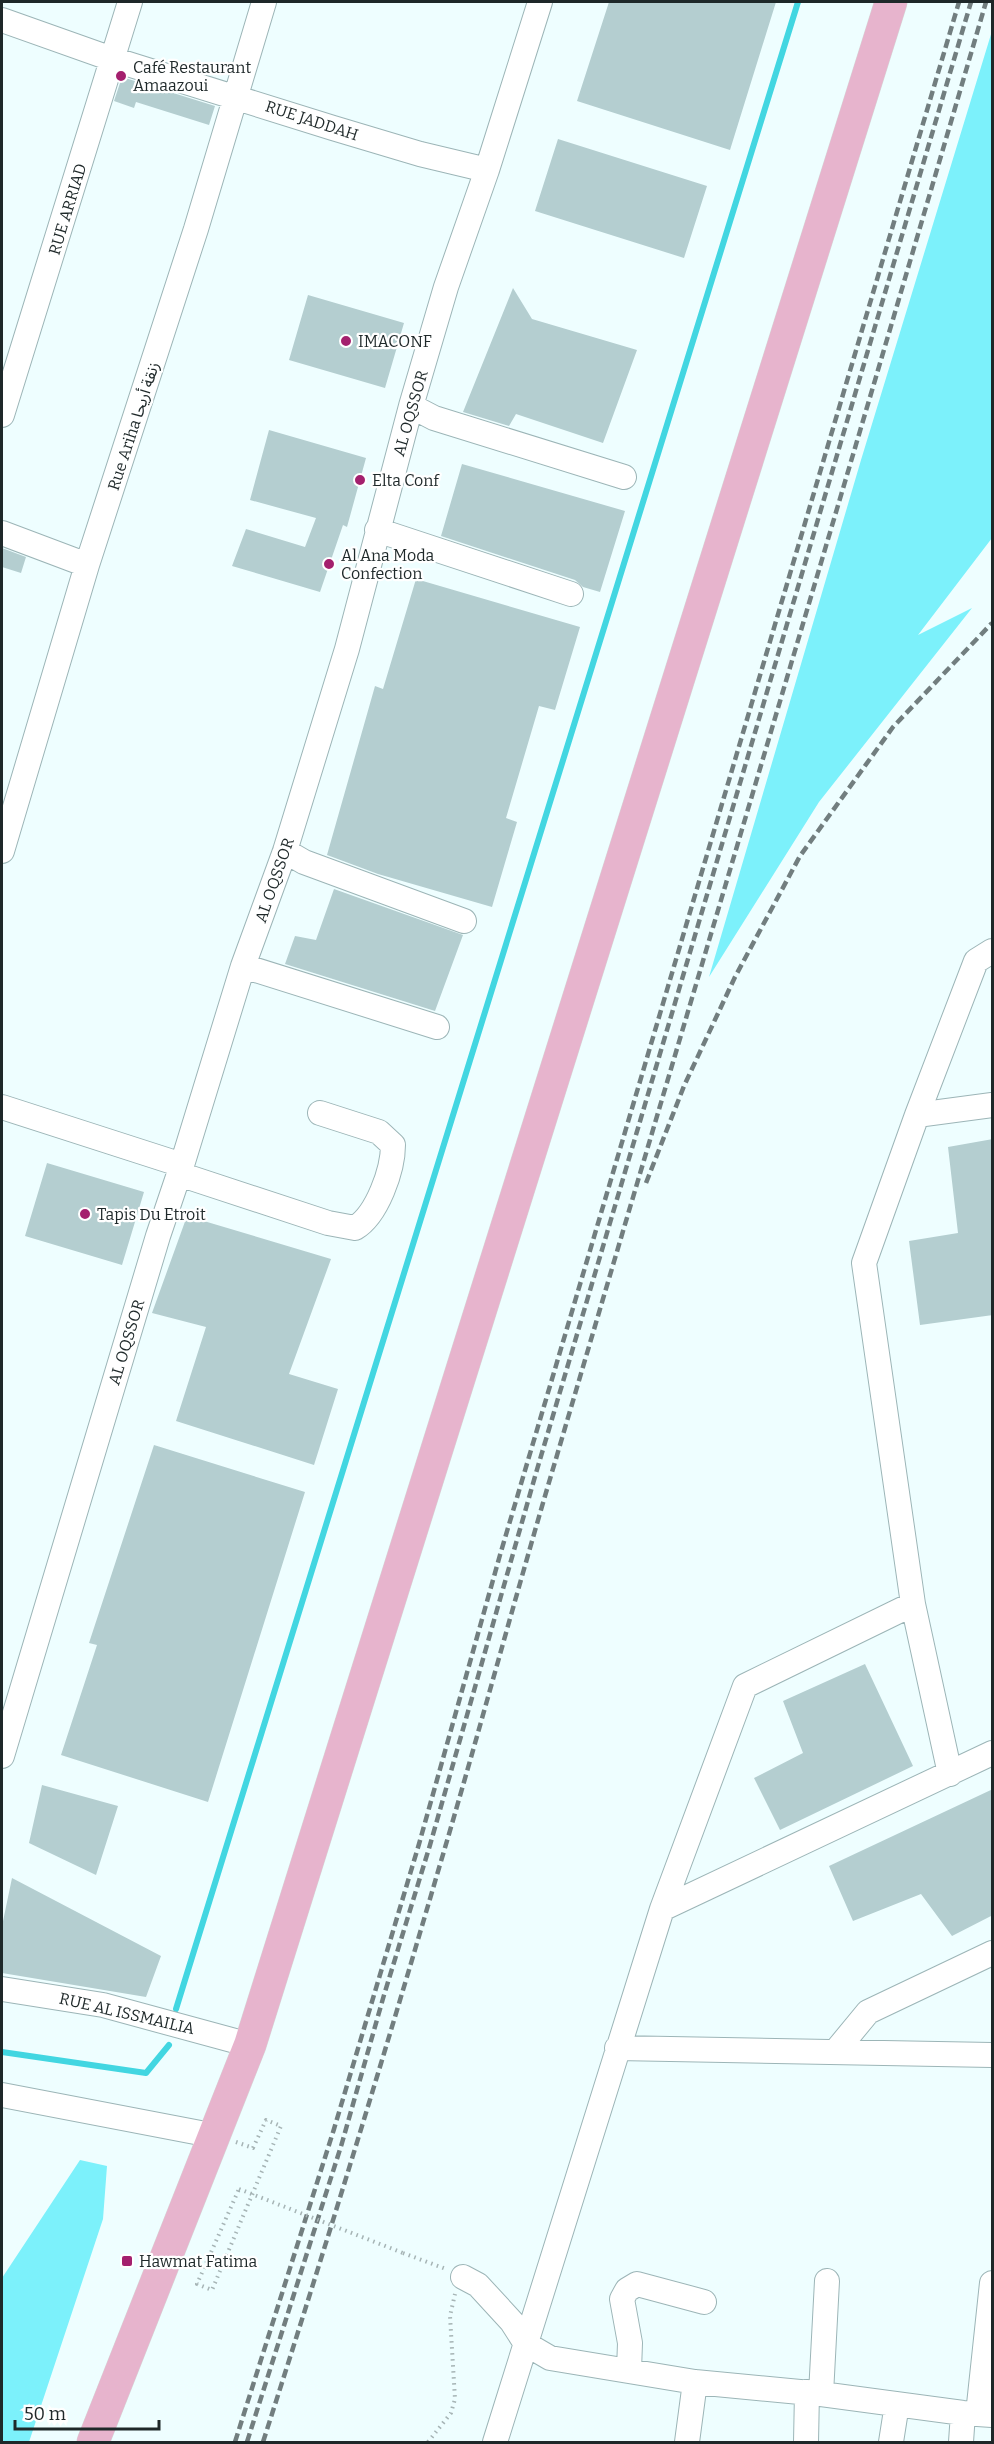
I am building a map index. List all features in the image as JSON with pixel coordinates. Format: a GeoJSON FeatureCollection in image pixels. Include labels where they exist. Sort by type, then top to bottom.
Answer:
{"type":"FeatureCollection","features":[{"type":"Feature","properties":{"kind":"main road"},"geometry":{"type":"LineString","coordinates":[[93,2442],[216,2136],[250,2045],[891,2]]}},
{"type":"Feature","properties":{"kind":"street","name":"RUE ARRIAD"},"geometry":{"type":"LineString","coordinates":[[2,415],[9,367],[130,2]]}},
{"type":"Feature","properties":{"kind":"street","name":"Rue Ariha زنقة أريحا"},"geometry":{"type":"LineString","coordinates":[[2,851],[87,565],[189,252],[264,2]]}},
{"type":"Feature","properties":{"kind":"street","name":"AL OQSSOR"},"geometry":{"type":"LineString","coordinates":[[2,1756],[158,1236],[181,1169],[243,966],[285,851],[347,649],[411,406],[446,287],[540,2]]}},
{"type":"Feature","properties":{"kind":"street","name":"RUE JADDAH"},"geometry":{"type":"LineString","coordinates":[[2,20],[112,59],[333,128],[420,154],[486,170]]}},
{"type":"Feature","properties":{"kind":"street"},"geometry":{"type":"LineString","coordinates":[[411,406],[434,418],[624,477]]}},
{"type":"Feature","properties":{"kind":"street"},"geometry":{"type":"LineString","coordinates":[[378,530],[571,594]]}},
{"type":"Feature","properties":{"kind":"street"},"geometry":{"type":"LineString","coordinates":[[2,533],[87,565]]}},
{"type":"Feature","properties":{"kind":"street"},"geometry":{"type":"LineString","coordinates":[[285,851],[304,861],[464,921]]}},
{"type":"Feature","properties":{"kind":"street"},"geometry":{"type":"LineString","coordinates":[[950,1774],[913,1604],[864,1263],[917,1115],[976,962],[993,951]]}},
{"type":"Feature","properties":{"kind":"street"},"geometry":{"type":"LineString","coordinates":[[243,966],[437,1027]]}},
{"type":"Feature","properties":{"kind":"street"},"geometry":{"type":"LineString","coordinates":[[917,1115],[993,1105]]}},
{"type":"Feature","properties":{"kind":"street"},"geometry":{"type":"LineString","coordinates":[[2,1107],[328,1222],[356,1228],[364,1223],[372,1212],[389,1168],[393,1145],[379,1132],[320,1113]]}},
{"type":"Feature","properties":{"kind":"street"},"geometry":{"type":"LineString","coordinates":[[495,2442],[617,2048],[663,1909],[745,1686],[913,1604]]}},
{"type":"Feature","properties":{"kind":"street"},"geometry":{"type":"LineString","coordinates":[[663,1909],[993,1753]]}},
{"type":"Feature","properties":{"kind":"street"},"geometry":{"type":"LineString","coordinates":[[835,2052],[868,2012],[993,1953]]}},
{"type":"Feature","properties":{"kind":"street","name":"RUE AL ISSMAILIA"},"geometry":{"type":"LineString","coordinates":[[2,1989],[103,2005],[250,2045]]}},
{"type":"Feature","properties":{"kind":"street"},"geometry":{"type":"LineString","coordinates":[[617,2048],[993,2055]]}},
{"type":"Feature","properties":{"kind":"street"},"geometry":{"type":"LineString","coordinates":[[2,2095],[216,2136]]}},
{"type":"Feature","properties":{"kind":"street"},"geometry":{"type":"LineString","coordinates":[[457,2274],[478,2285],[512,2322],[526,2344],[550,2358],[695,2382],[814,2393],[978,2414]]}},
{"type":"Feature","properties":{"kind":"street"},"geometry":{"type":"LineString","coordinates":[[806,2442],[827,2281]]}},
{"type":"Feature","properties":{"kind":"street"},"geometry":{"type":"LineString","coordinates":[[961,2442],[978,2414],[992,2283]]}},
{"type":"Feature","properties":{"kind":"street"},"geometry":{"type":"LineString","coordinates":[[629,2370],[630,2343],[622,2299],[627,2290],[636,2284],[704,2302]]}},
{"type":"Feature","properties":{"kind":"street"},"geometry":{"type":"LineString","coordinates":[[687,2442],[695,2382]]}},
{"type":"Feature","properties":{"kind":"street"},"geometry":{"type":"LineString","coordinates":[[891,2442],[897,2404]]}},
{"type":"Feature","properties":{"kind":"path"},"geometry":{"type":"LineString","coordinates":[[253,2148],[266,2120],[281,2126],[212,2290],[197,2284],[239,2189],[404,2253],[457,2274],[450,2316],[455,2399],[451,2413],[428,2442]]}},
{"type":"Feature","properties":{"kind":"shaded area"},"geometry":{"type":"Polygon","coordinates":[[[992,31],[992,538],[918,635],[972,608],[819,802],[709,977],[861,460],[992,31]]]}},
{"type":"Feature","properties":{"kind":"shaded area"},"geometry":{"type":"Polygon","coordinates":[[[80,2160],[107,2166],[103,2219],[29,2442],[2,2442],[2,2278],[80,2160]]]}},
{"type":"Feature","properties":{"kind":"building"},"geometry":{"type":"Polygon","coordinates":[[[609,2],[776,2],[730,150],[577,101],[609,2]]]}},
{"type":"Feature","properties":{"kind":"building"},"geometry":{"type":"Polygon","coordinates":[[[122,77],[215,106],[209,125],[136,102],[134,108],[114,101],[122,77]]]}},
{"type":"Feature","properties":{"kind":"building"},"geometry":{"type":"Polygon","coordinates":[[[558,139],[707,186],[684,258],[535,211],[558,139]]]}},
{"type":"Feature","properties":{"kind":"building"},"geometry":{"type":"Polygon","coordinates":[[[513,288],[532,319],[637,350],[603,443],[516,414],[509,426],[463,412],[513,288]]]}},
{"type":"Feature","properties":{"kind":"building","name":"IMACONF"},"geometry":{"type":"Polygon","coordinates":[[[308,295],[404,323],[385,388],[289,360],[308,295]]]}},
{"type":"Feature","properties":{"kind":"building"},"geometry":{"type":"Polygon","coordinates":[[[269,430],[366,458],[347,527],[343,525],[320,592],[232,566],[246,529],[305,547],[316,518],[250,500],[269,430]]]}},
{"type":"Feature","properties":{"kind":"building"},"geometry":{"type":"Polygon","coordinates":[[[462,464],[625,511],[600,592],[583,587],[575,580],[441,536],[462,464]]]}},
{"type":"Feature","properties":{"kind":"building"},"geometry":{"type":"Polygon","coordinates":[[[2,548],[26,557],[21,573],[2,567],[2,548]]]}},
{"type":"Feature","properties":{"kind":"building"},"geometry":{"type":"Polygon","coordinates":[[[416,579],[580,627],[555,710],[539,706],[506,818],[517,822],[492,907],[378,874],[327,855],[375,686],[383,689],[416,579]]]}},
{"type":"Feature","properties":{"kind":"building"},"geometry":{"type":"Polygon","coordinates":[[[334,889],[463,935],[435,1011],[285,964],[295,936],[316,940],[334,889]]]}},
{"type":"Feature","properties":{"kind":"building"},"geometry":{"type":"Polygon","coordinates":[[[993,1139],[993,1315],[920,1325],[909,1241],[958,1233],[948,1147],[993,1139]]]}},
{"type":"Feature","properties":{"kind":"building","name":"Tapis Du Etroit"},"geometry":{"type":"Polygon","coordinates":[[[47,1163],[144,1192],[122,1265],[25,1236],[47,1163]]]}},
{"type":"Feature","properties":{"kind":"building"},"geometry":{"type":"Polygon","coordinates":[[[187,1216],[331,1259],[289,1374],[338,1389],[314,1465],[176,1421],[206,1327],[152,1313],[187,1216]]]}},
{"type":"Feature","properties":{"kind":"building"},"geometry":{"type":"Polygon","coordinates":[[[154,1445],[305,1492],[208,1802],[61,1755],[97,1645],[89,1643],[154,1445]]]}},
{"type":"Feature","properties":{"kind":"building"},"geometry":{"type":"Polygon","coordinates":[[[865,1664],[913,1766],[780,1830],[754,1778],[803,1753],[783,1701],[865,1664]]]}},
{"type":"Feature","properties":{"kind":"building"},"geometry":{"type":"Polygon","coordinates":[[[42,1785],[118,1806],[96,1875],[29,1843],[42,1785]]]}},
{"type":"Feature","properties":{"kind":"building"},"geometry":{"type":"Polygon","coordinates":[[[993,1789],[993,1915],[952,1936],[921,1894],[853,1921],[829,1866],[993,1789]]]}},
{"type":"Feature","properties":{"kind":"building"},"geometry":{"type":"Polygon","coordinates":[[[12,1878],[161,1956],[146,1997],[2,1973],[2,1926],[12,1878]]]}},
{"type":"Feature","properties":{"kind":"waterway"},"geometry":{"type":"LineString","coordinates":[[176,2009],[798,2]]}},
{"type":"Feature","properties":{"kind":"waterway"},"geometry":{"type":"LineString","coordinates":[[2,2052],[146,2073],[169,2045]]}},
{"type":"Feature","properties":{"kind":"railway"},"geometry":{"type":"LineString","coordinates":[[235,2442],[334,2129],[419,1844],[500,1555],[959,2]]}},
{"type":"Feature","properties":{"kind":"railway"},"geometry":{"type":"LineString","coordinates":[[247,2442],[342,2143],[536,1473],[971,2]]}},
{"type":"Feature","properties":{"kind":"railway"},"geometry":{"type":"LineString","coordinates":[[263,2442],[418,1940],[555,1462],[986,2]]}},
{"type":"Feature","properties":{"kind":"railway"},"geometry":{"type":"LineString","coordinates":[[646,1183],[684,1086],[735,977],[800,856],[893,727],[992,623]]}},
{"type":"Feature","properties":{"kind":"place","name":"Café Restaurant Amaazoui"},"geometry":{"type":"Point","coordinates":[121,76]}},
{"type":"Feature","properties":{"kind":"place","name":"IMACONF"},"geometry":{"type":"Point","coordinates":[346,341]}},
{"type":"Feature","properties":{"kind":"place","name":"Elta Conf"},"geometry":{"type":"Point","coordinates":[360,480]}},
{"type":"Feature","properties":{"kind":"place","name":"Al Ana Moda Confection"},"geometry":{"type":"Point","coordinates":[329,564]}},
{"type":"Feature","properties":{"kind":"place","name":"Tapis Du Etroit"},"geometry":{"type":"Point","coordinates":[85,1214]}},
{"type":"Feature","properties":{"kind":"place","name":"Hawmat Fatima"},"geometry":{"type":"Point","coordinates":[127,2261]}}]}
